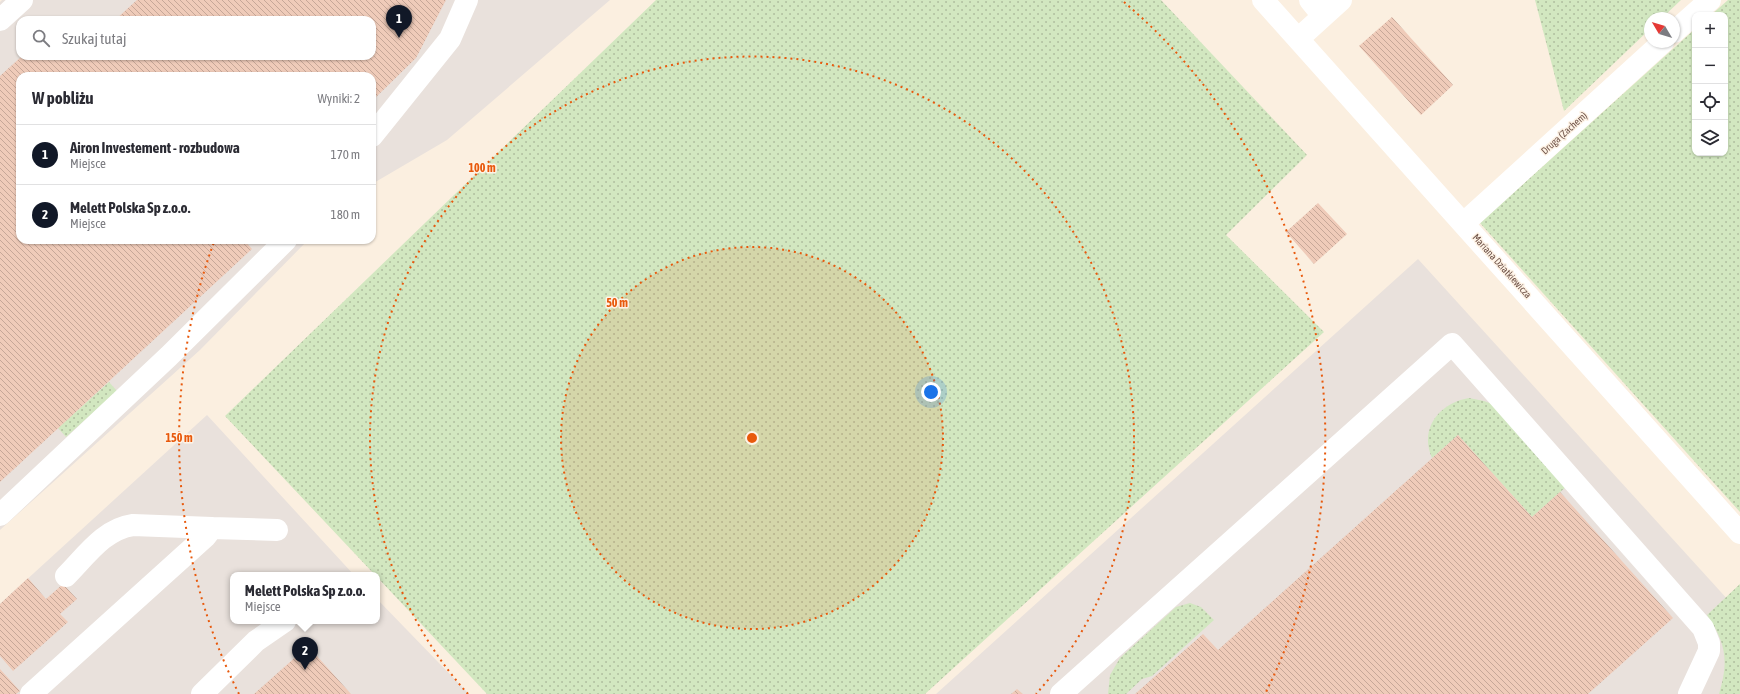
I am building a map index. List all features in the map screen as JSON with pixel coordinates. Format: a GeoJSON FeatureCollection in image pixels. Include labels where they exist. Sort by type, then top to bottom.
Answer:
{"type":"FeatureCollection","features":[{"type":"Feature","properties":{"kind":"street"},"geometry":{"type":"LineString","coordinates":[[0,20],[22,0]]}},
{"type":"Feature","properties":{"kind":"street"},"geometry":{"type":"LineString","coordinates":[[376,131],[450,39],[466,0]]}},
{"type":"Feature","properties":{"kind":"street","name":"Mariana Dziatkiewicza"},"geometry":{"type":"LineString","coordinates":[[1263,0],[1740,533]]}},
{"type":"Feature","properties":{"kind":"street"},"geometry":{"type":"LineString","coordinates":[[1298,39],[1317,8],[1341,0]]}},
{"type":"Feature","properties":{"kind":"street"},"geometry":{"type":"LineString","coordinates":[[1680,27],[1710,0]]}},
{"type":"Feature","properties":{"kind":"street","name":"Druga (Zachem)"},"geometry":{"type":"LineString","coordinates":[[1464,223],[1656,48]]}},
{"type":"Feature","properties":{"kind":"street"},"geometry":{"type":"LineString","coordinates":[[0,515],[169,356],[282,244]]}},
{"type":"Feature","properties":{"kind":"street"},"geometry":{"type":"LineString","coordinates":[[1061,694],[1452,344],[1703,628],[1709,643],[1709,651],[1689,694]]}},
{"type":"Feature","properties":{"kind":"street"},"geometry":{"type":"LineString","coordinates":[[66,576],[111,532],[123,526],[133,525],[277,530]]}},
{"type":"Feature","properties":{"kind":"street"},"geometry":{"type":"LineString","coordinates":[[31,694],[206,536],[212,528]]}},
{"type":"Feature","properties":{"kind":"street"},"geometry":{"type":"LineString","coordinates":[[202,694],[256,642],[281,624]]}},
{"type":"Feature","properties":{"kind":"shaded area"},"geometry":{"type":"Polygon","coordinates":[[[2,0],[610,0],[447,140],[376,182],[376,72],[16,72],[16,244],[304,244],[200,350],[0,530],[0,2],[2,0]]]}},
{"type":"Feature","properties":{"kind":"shaded area"},"geometry":{"type":"Polygon","coordinates":[[[1418,259],[1740,613],[1740,694],[936,694],[1418,259]]]}},
{"type":"Feature","properties":{"kind":"shaded area"},"geometry":{"type":"Polygon","coordinates":[[[207,415],[351,572],[230,572],[230,624],[380,624],[380,602],[469,694],[0,694],[0,604],[207,415]]]}},
{"type":"Feature","properties":{"kind":"green space"},"geometry":{"type":"Polygon","coordinates":[[[656,0],[1161,0],[1307,155],[1226,235],[1324,332],[925,694],[487,694],[380,580],[380,572],[372,572],[225,416],[656,0]]]}},
{"type":"Feature","properties":{"kind":"green space"},"geometry":{"type":"Polygon","coordinates":[[[1535,0],[1681,0],[1668,12],[1644,12],[1644,35],[1564,111],[1535,0]]]}},
{"type":"Feature","properties":{"kind":"green space"},"geometry":{"type":"Polygon","coordinates":[[[1728,0],[1740,0],[1740,512],[1480,223],[1674,48],[1680,48],[1680,43],[1692,32],[1692,156],[1728,156],[1728,12],[1714,12],[1728,0]]]}},
{"type":"Feature","properties":{"kind":"green space"},"geometry":{"type":"Polygon","coordinates":[[[109,382],[117,391],[66,437],[58,428],[109,382]]]}},
{"type":"Feature","properties":{"kind":"green space"},"geometry":{"type":"Polygon","coordinates":[[[1469,398],[1492,404],[1567,486],[1532,517],[1458,435],[1432,458],[1428,437],[1434,419],[1449,405],[1469,398]]]}},
{"type":"Feature","properties":{"kind":"green space"},"geometry":{"type":"Polygon","coordinates":[[[1740,584],[1740,694],[1719,694],[1724,672],[1724,653],[1718,635],[1707,615],[1740,584]]]}},
{"type":"Feature","properties":{"kind":"green space"},"geometry":{"type":"Polygon","coordinates":[[[1190,603],[1201,607],[1214,620],[1152,676],[1142,679],[1126,694],[1108,694],[1110,675],[1120,658],[1176,607],[1190,603]]]}},
{"type":"Feature","properties":{"kind":"building"},"geometry":{"type":"Polygon","coordinates":[[[137,0],[446,0],[416,58],[376,97],[376,72],[16,72],[16,244],[248,244],[252,249],[0,482],[0,76],[18,60],[376,60],[376,16],[119,16],[137,0]]]}},
{"type":"Feature","properties":{"kind":"building"},"geometry":{"type":"Polygon","coordinates":[[[1392,17],[1453,85],[1421,115],[1359,46],[1392,17]]]}},
{"type":"Feature","properties":{"kind":"building"},"geometry":{"type":"Polygon","coordinates":[[[1318,203],[1347,234],[1314,264],[1286,232],[1318,203]]]}},
{"type":"Feature","properties":{"kind":"building"},"geometry":{"type":"Polygon","coordinates":[[[1458,435],[1532,517],[1560,492],[1673,618],[1588,694],[1135,694],[1203,634],[1218,650],[1458,435]]]}},
{"type":"Feature","properties":{"kind":"building"},"geometry":{"type":"Polygon","coordinates":[[[28,578],[46,599],[63,584],[77,599],[60,614],[68,622],[13,671],[0,656],[0,604],[28,578]]]}},
{"type":"Feature","properties":{"kind":"building"},"geometry":{"type":"Polygon","coordinates":[[[308,646],[351,694],[254,694],[308,646]]]}},
{"type":"Feature","properties":{"kind":"building"},"geometry":{"type":"Polygon","coordinates":[[[0,669],[20,691],[16,694],[0,694],[0,669]]]}},
{"type":"Feature","properties":{"kind":"building"},"geometry":{"type":"Polygon","coordinates":[[[1017,689],[1023,694],[1011,694],[1017,689]]]}},
{"type":"Feature","properties":{"kind":"place","name":"Airon Investement - rozbudowa"},"geometry":{"type":"Point","coordinates":[399,38]}},
{"type":"Feature","properties":{"kind":"place","name":"Melett Polska Sp z.o.o."},"geometry":{"type":"Point","coordinates":[305,670]}}]}
